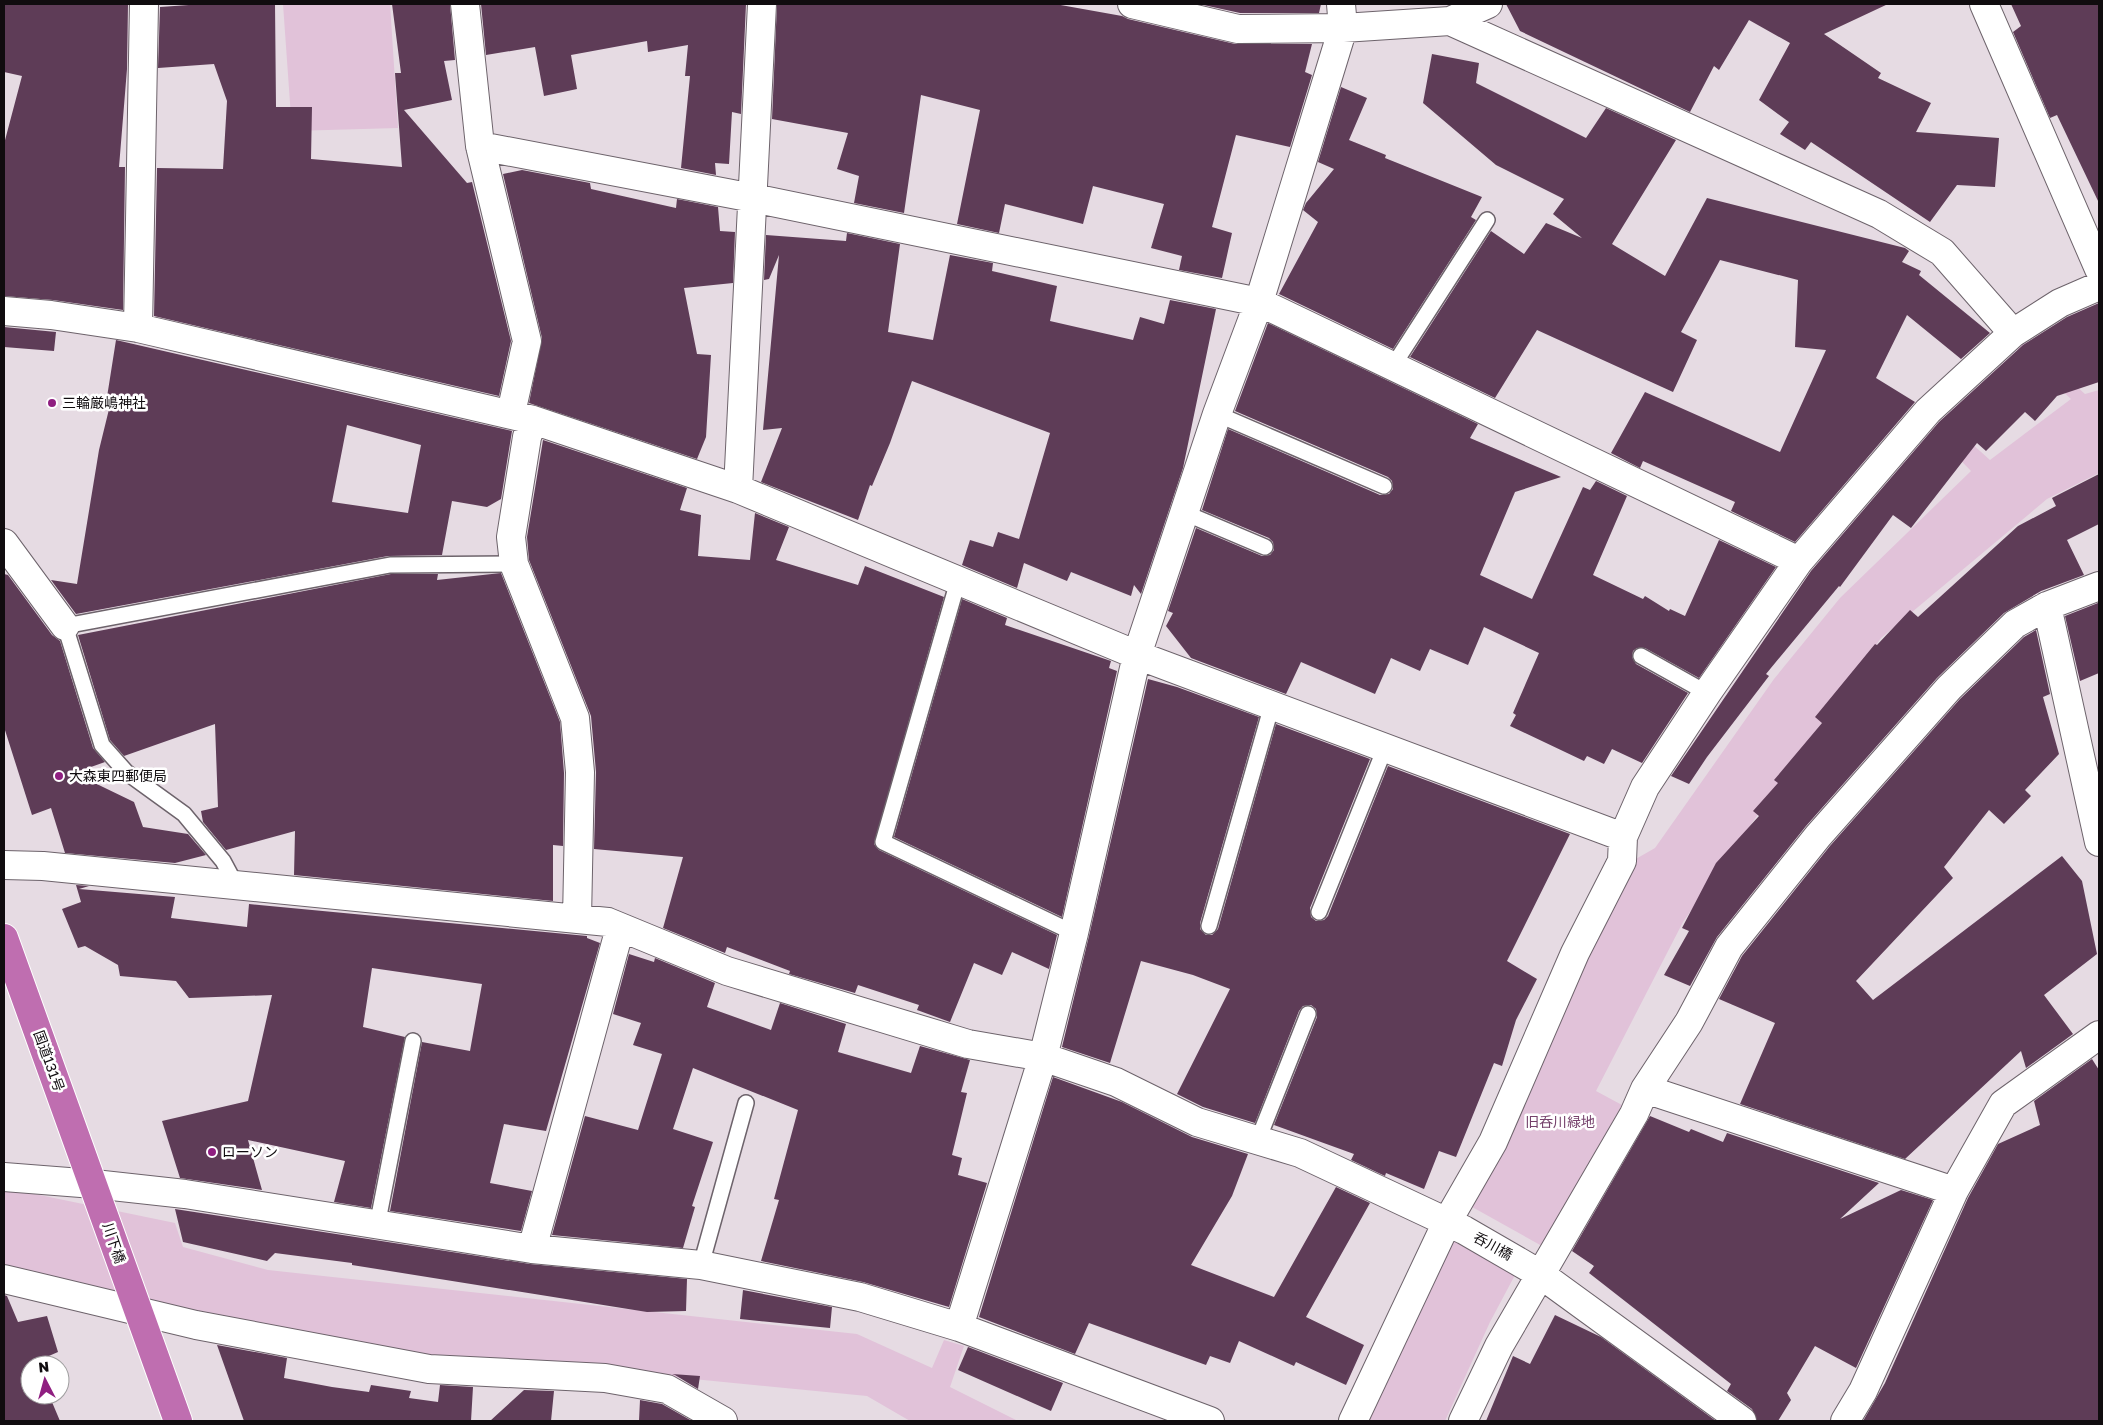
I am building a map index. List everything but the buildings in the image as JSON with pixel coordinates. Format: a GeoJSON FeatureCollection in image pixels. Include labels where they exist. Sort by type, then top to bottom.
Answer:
{"type":"FeatureCollection","features":[{"type":"Feature","properties":{"kind":"highway","name":"国道131号"},"geometry":{"type":"LineString","coordinates":[[4,938],[98,1196]]}},
{"type":"Feature","properties":{"kind":"highway","name":"川下橋"},"geometry":{"type":"LineString","coordinates":[[98,1196],[136,1306]]}},
{"type":"Feature","properties":{"kind":"highway"},"geometry":{"type":"LineString","coordinates":[[136,1306],[178,1421]]}},
{"type":"Feature","properties":{"kind":"street"},"geometry":{"type":"LineString","coordinates":[[138,328],[144,4]]}},
{"type":"Feature","properties":{"kind":"street"},"geometry":{"type":"LineString","coordinates":[[465,4],[480,146],[527,341],[522,416],[527,437],[511,536],[514,564],[575,718],[580,772],[576,919]]}},
{"type":"Feature","properties":{"kind":"street"},"geometry":{"type":"LineString","coordinates":[[738,489],[762,4]]}},
{"type":"Feature","properties":{"kind":"street"},"geometry":{"type":"LineString","coordinates":[[1132,4],[1238,29],[1342,16],[1450,21],[1879,214],[1942,252],[2012,333]]}},
{"type":"Feature","properties":{"kind":"street"},"geometry":{"type":"LineString","coordinates":[[1450,21],[1488,4]]}},
{"type":"Feature","properties":{"kind":"street"},"geometry":{"type":"LineString","coordinates":[[1984,4],[2099,269]]}},
{"type":"Feature","properties":{"kind":"street"},"geometry":{"type":"LineString","coordinates":[[959,1327],[1043,1057],[1074,933],[1136,655],[1217,414],[1259,302],[1342,16]]}},
{"type":"Feature","properties":{"kind":"street"},"geometry":{"type":"LineString","coordinates":[[480,146],[753,198],[1259,302],[1799,561]]}},
{"type":"Feature","properties":{"kind":"street"},"geometry":{"type":"LineString","coordinates":[[1354,1421],[1455,1226],[1575,953],[1622,861],[1622,837],[1646,787],[1707,693],[1799,561],[1928,411],[2012,333],[2060,303],[2099,286]]}},
{"type":"Feature","properties":{"kind":"street"},"geometry":{"type":"LineString","coordinates":[[4,311],[51,315],[138,328],[522,416],[738,489],[1136,655],[1622,837]]}},
{"type":"Feature","properties":{"kind":"street"},"geometry":{"type":"LineString","coordinates":[[4,542],[65,626]]}},
{"type":"Feature","properties":{"kind":"street"},"geometry":{"type":"LineString","coordinates":[[1463,1421],[1499,1346],[1531,1268],[1634,1114],[1645,1089],[1689,1022],[1729,947],[1818,836],[1949,688],[2015,624],[2047,606],[2099,586]]}},
{"type":"Feature","properties":{"kind":"street"},"geometry":{"type":"LineString","coordinates":[[2047,606],[2099,842]]}},
{"type":"Feature","properties":{"kind":"street","name":"呑川橋"},"geometry":{"type":"LineString","coordinates":[[4,865],[43,866],[608,922],[727,970],[958,1042],[1043,1057],[1116,1082],[1197,1122],[1300,1153],[1455,1226],[1531,1268],[1742,1421]]}},
{"type":"Feature","properties":{"kind":"street"},"geometry":{"type":"LineString","coordinates":[[532,1249],[620,928]]}},
{"type":"Feature","properties":{"kind":"street"},"geometry":{"type":"LineString","coordinates":[[1845,1421],[1863,1391],[1954,1191],[2003,1104],[2099,1035]]}},
{"type":"Feature","properties":{"kind":"street"},"geometry":{"type":"LineString","coordinates":[[1645,1089],[1954,1191]]}},
{"type":"Feature","properties":{"kind":"street"},"geometry":{"type":"LineString","coordinates":[[4,1177],[98,1196],[186,1194],[377,1226],[532,1249],[701,1264],[860,1297],[959,1327],[1210,1421]]}},
{"type":"Feature","properties":{"kind":"street"},"geometry":{"type":"LineString","coordinates":[[4,1280],[136,1306],[196,1325],[429,1369],[605,1378],[667,1389],[723,1421]]}},
{"type":"Feature","properties":{"kind":"lane"},"geometry":{"type":"LineString","coordinates":[[1392,366],[1488,220]]}},
{"type":"Feature","properties":{"kind":"lane"},"geometry":{"type":"LineString","coordinates":[[1217,414],[1384,486]]}},
{"type":"Feature","properties":{"kind":"lane"},"geometry":{"type":"LineString","coordinates":[[1185,513],[1265,546]]}},
{"type":"Feature","properties":{"kind":"lane"},"geometry":{"type":"LineString","coordinates":[[230,886],[230,874],[223,861],[184,814],[126,772],[102,745],[65,626],[390,565],[514,564]]}},
{"type":"Feature","properties":{"kind":"lane"},"geometry":{"type":"LineString","coordinates":[[958,581],[883,842],[1074,933]]}},
{"type":"Feature","properties":{"kind":"lane"},"geometry":{"type":"LineString","coordinates":[[1641,656],[1707,693]]}},
{"type":"Feature","properties":{"kind":"lane"},"geometry":{"type":"LineString","coordinates":[[1209,926],[1272,705]]}},
{"type":"Feature","properties":{"kind":"lane"},"geometry":{"type":"LineString","coordinates":[[1319,912],[1385,748]]}},
{"type":"Feature","properties":{"kind":"lane"},"geometry":{"type":"LineString","coordinates":[[1258,1140],[1308,1014]]}},
{"type":"Feature","properties":{"kind":"lane"},"geometry":{"type":"LineString","coordinates":[[377,1226],[413,1041]]}},
{"type":"Feature","properties":{"kind":"lane"},"geometry":{"type":"LineString","coordinates":[[701,1264],[746,1104]]}},
{"type":"Feature","properties":{"kind":"green space"},"geometry":{"type":"Polygon","coordinates":[[[283,4],[390,4],[398,128],[292,131],[283,4]]]}},
{"type":"Feature","properties":{"kind":"green space","name":"旧呑川緑地"},"geometry":{"type":"Polygon","coordinates":[[[2025,340],[2085,394],[2099,390],[2099,473],[2047,499],[1881,638],[1683,922],[1596,1091],[1622,1105],[1542,1246],[1465,1203],[1499,1147],[1634,860],[1655,848],[1774,679],[1840,598],[1971,471],[1932,431],[1943,418],[1990,460],[2071,399],[2016,348],[2025,340]]]}},
{"type":"Feature","properties":{"kind":"green space"},"geometry":{"type":"Polygon","coordinates":[[[4,1190],[25,1192],[175,1223],[183,1247],[268,1270],[857,1334],[932,1368],[944,1340],[964,1346],[950,1387],[1018,1421],[910,1421],[867,1396],[663,1376],[429,1361],[4,1274],[4,1190]]]}},
{"type":"Feature","properties":{"kind":"green space"},"geometry":{"type":"Polygon","coordinates":[[[1453,1237],[1515,1275],[1490,1322],[1445,1421],[1365,1421],[1453,1237]]]}},
{"type":"Feature","properties":{"kind":"place","name":"三輪厳嶋神社"},"geometry":{"type":"Point","coordinates":[52,403]}},
{"type":"Feature","properties":{"kind":"place","name":"大森東四郵便局"},"geometry":{"type":"Point","coordinates":[59,776]}},
{"type":"Feature","properties":{"kind":"place","name":"ローソン"},"geometry":{"type":"Point","coordinates":[212,1152]}}]}
